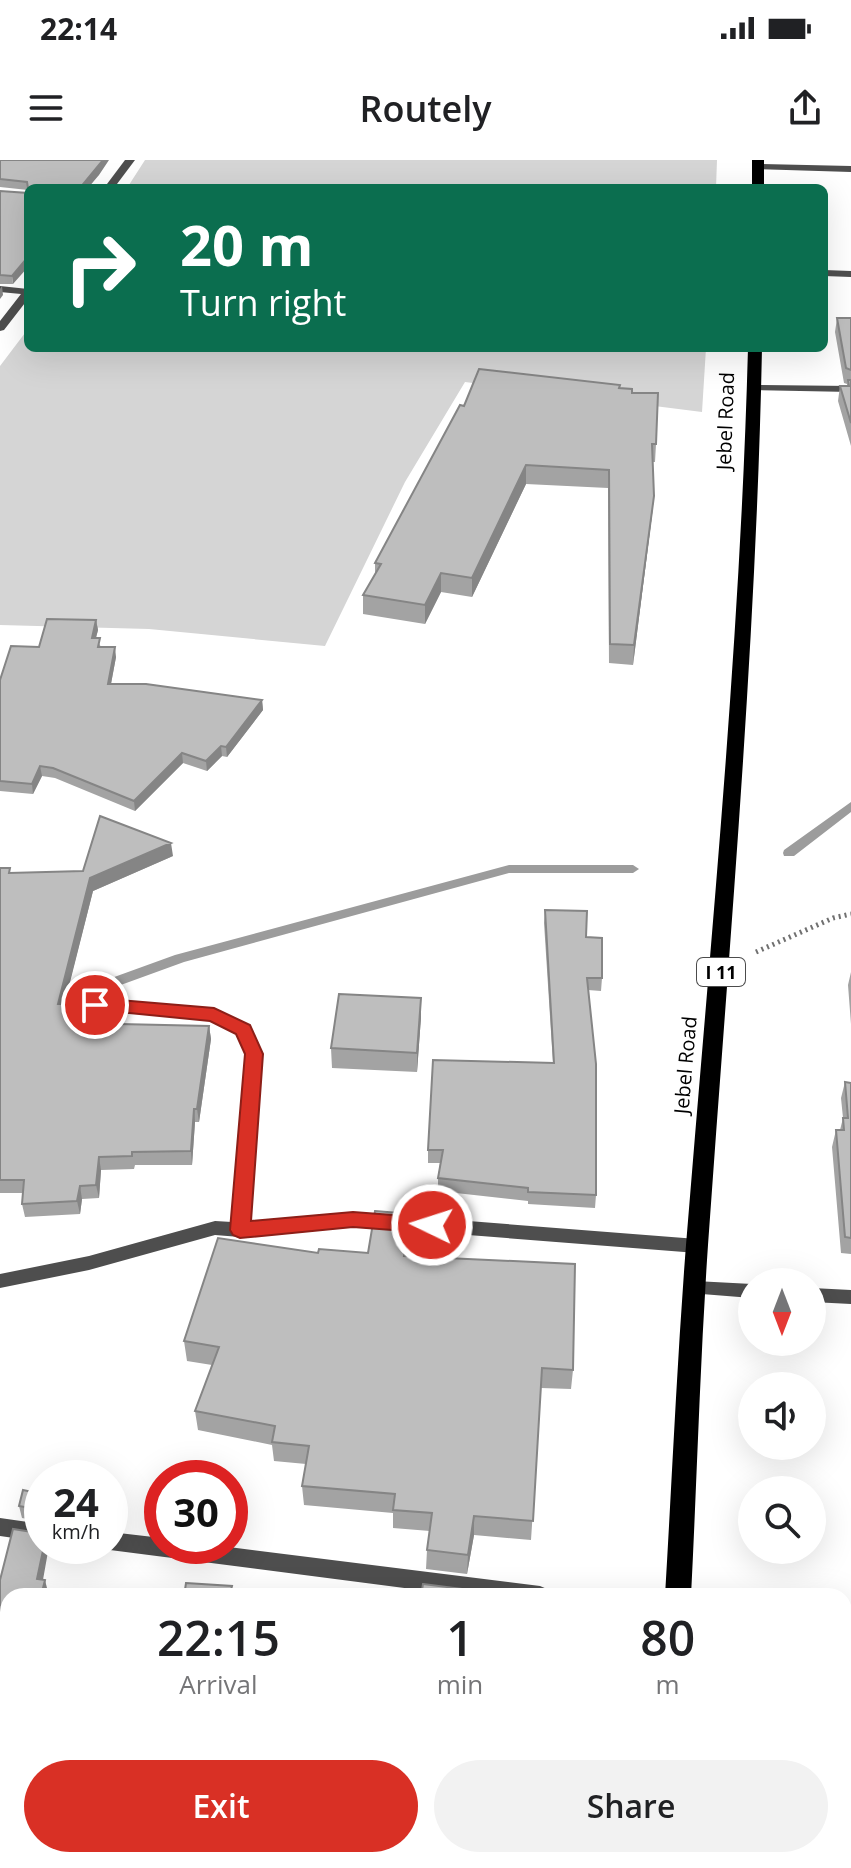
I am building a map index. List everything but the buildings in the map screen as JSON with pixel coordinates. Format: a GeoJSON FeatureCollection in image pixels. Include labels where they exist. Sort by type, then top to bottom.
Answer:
{"type":"FeatureCollection","features":[{"type":"Feature","properties":{"kind":"main road"},"geometry":{"type":"LineString","coordinates":[[758,163],[758,184]]}},
{"type":"Feature","properties":{"kind":"main road","name":"Jebel Road"},"geometry":{"type":"LineString","coordinates":[[678,1588],[697,1246],[721,967],[751,513],[755,352]]}},
{"type":"Feature","properties":{"kind":"street"},"geometry":{"type":"LineString","coordinates":[[112,184],[130,160]]}},
{"type":"Feature","properties":{"kind":"street"},"geometry":{"type":"LineString","coordinates":[[758,163],[851,169]]}},
{"type":"Feature","properties":{"kind":"street"},"geometry":{"type":"LineString","coordinates":[[828,273],[851,274]]}},
{"type":"Feature","properties":{"kind":"street"},"geometry":{"type":"LineString","coordinates":[[0,289],[24,292]]}},
{"type":"Feature","properties":{"kind":"street"},"geometry":{"type":"LineString","coordinates":[[0,328],[24,297]]}},
{"type":"Feature","properties":{"kind":"street"},"geometry":{"type":"LineString","coordinates":[[754,388],[851,389]]}},
{"type":"Feature","properties":{"kind":"street"},"geometry":{"type":"LineString","coordinates":[[95,1005],[214,1015],[243,1029],[254,1054],[240,1230]]}},
{"type":"Feature","properties":{"kind":"street"},"geometry":{"type":"LineString","coordinates":[[0,1281],[89,1263],[215,1228],[240,1230],[353,1219],[697,1246]]}},
{"type":"Feature","properties":{"kind":"street"},"geometry":{"type":"LineString","coordinates":[[695,1288],[738,1290]]}},
{"type":"Feature","properties":{"kind":"street"},"geometry":{"type":"LineString","coordinates":[[826,1296],[851,1297]]}},
{"type":"Feature","properties":{"kind":"street"},"geometry":{"type":"LineString","coordinates":[[0,1527],[24,1530]]}},
{"type":"Feature","properties":{"kind":"street"},"geometry":{"type":"LineString","coordinates":[[128,1543],[477,1588]]}},
{"type":"Feature","properties":{"kind":"path"},"geometry":{"type":"LineString","coordinates":[[721,967],[833,918],[851,914]]}},
{"type":"Feature","properties":{"kind":"shaded area"},"geometry":{"type":"Polygon","coordinates":[[[145,160],[717,160],[716,184],[130,184],[145,160]]]}},
{"type":"Feature","properties":{"kind":"shaded area"},"geometry":{"type":"Polygon","coordinates":[[[24,334],[24,352],[706,352],[702,412],[465,382],[405,482],[325,646],[149,629],[0,625],[0,366],[24,334]]]}},
{"type":"Feature","properties":{"kind":"waterway"},"geometry":{"type":"LineString","coordinates":[[789,853],[851,806]]}},
{"type":"Feature","properties":{"kind":"waterway"},"geometry":{"type":"LineString","coordinates":[[51,988],[107,985],[180,958],[509,869],[633,869]]}},
{"type":"Feature","properties":{"kind":"route"},"geometry":{"type":"LineString","coordinates":[[95,1005],[214,1015],[243,1029],[254,1054],[240,1230],[353,1219],[432,1225]]}}]}
